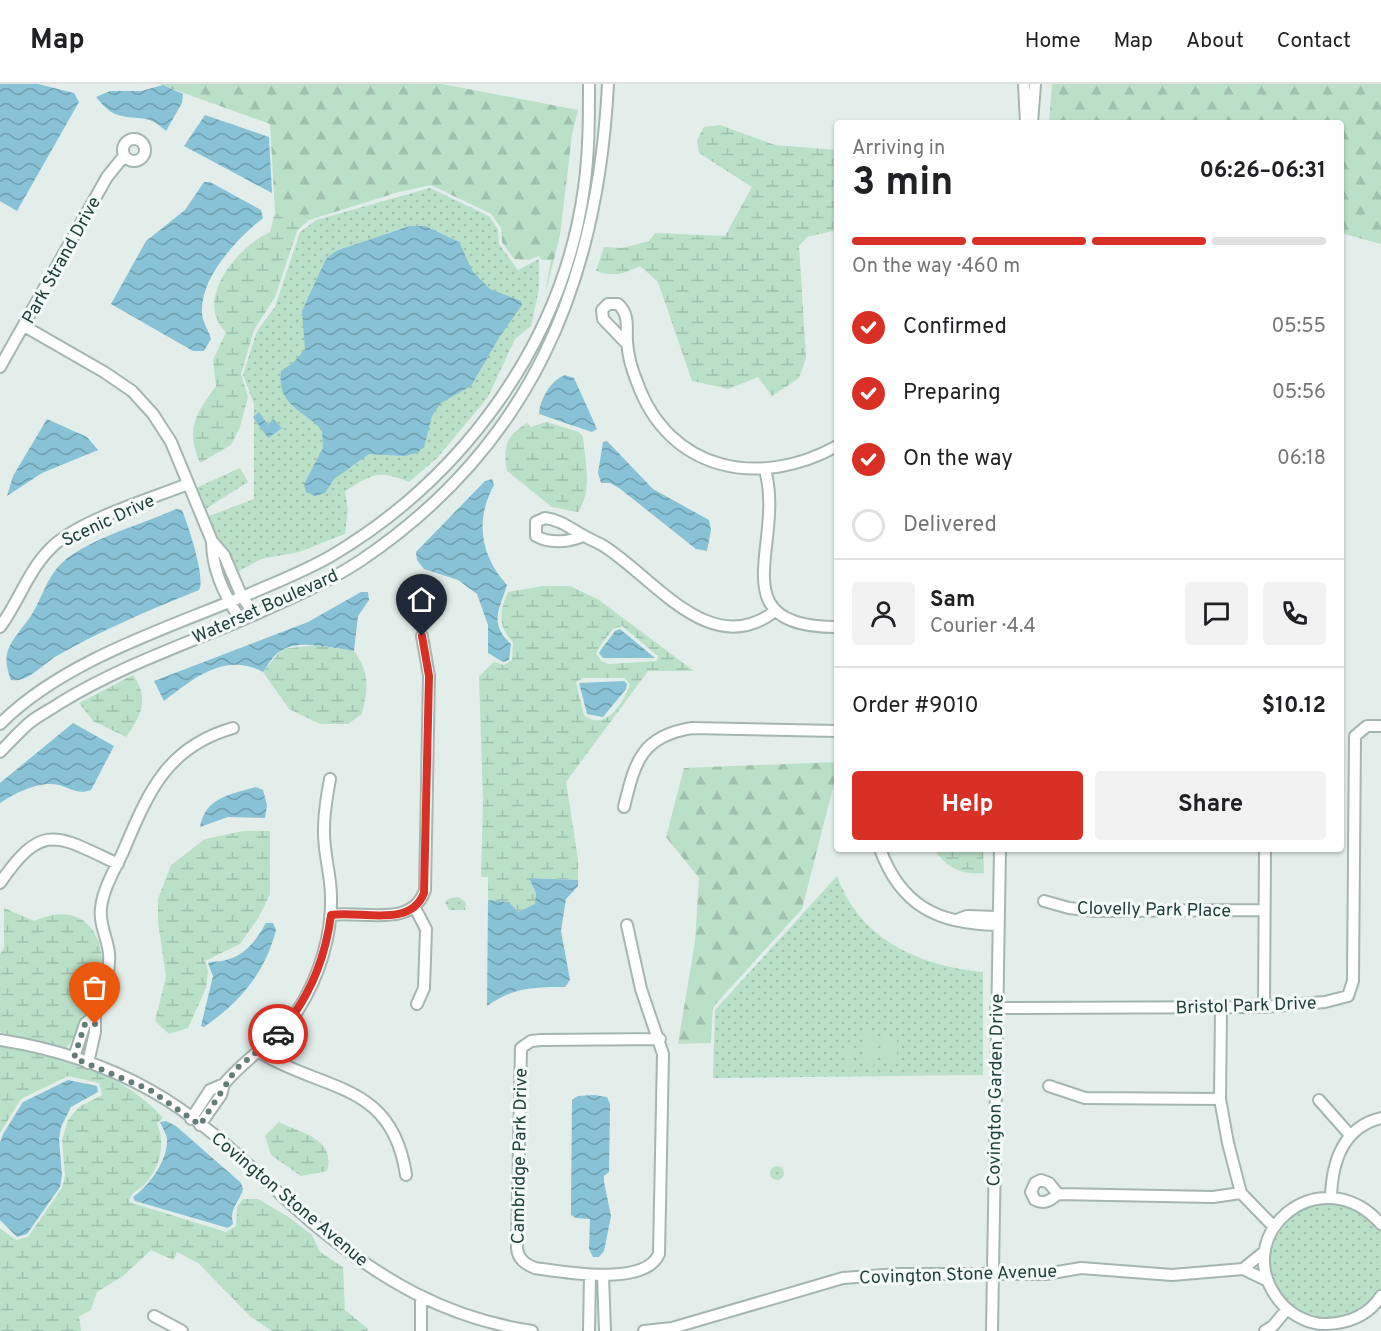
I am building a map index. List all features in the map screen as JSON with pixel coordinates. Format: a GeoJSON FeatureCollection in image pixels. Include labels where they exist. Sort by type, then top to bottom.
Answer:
{"type":"FeatureCollection","features":[{"type":"Feature","properties":{"kind":"street","name":"Waterset Boulevard"},"geometry":{"type":"LineString","coordinates":[[0,724],[16,708],[71,673],[120,648],[300,572],[365,534],[440,471],[500,400],[535,342],[562,278],[584,188],[589,84]]}},
{"type":"Feature","properties":{"kind":"street","name":"Waterset Boulevard"},"geometry":{"type":"LineString","coordinates":[[0,752],[29,723],[81,690],[128,666],[307,591],[358,562],[407,527],[462,475],[492,441],[524,392],[562,318],[582,258],[598,191],[608,84]]}},
{"type":"Feature","properties":{"kind":"street"},"geometry":{"type":"LineString","coordinates":[[1024,84],[1026,120]]}},
{"type":"Feature","properties":{"kind":"street"},"geometry":{"type":"LineString","coordinates":[[1032,120],[1035,84]]}},
{"type":"Feature","properties":{"kind":"street","name":"Park Strand Drive"},"geometry":{"type":"LineString","coordinates":[[0,367],[107,177],[124,156]]}},
{"type":"Feature","properties":{"kind":"street"},"geometry":{"type":"LineString","coordinates":[[24,326],[104,372],[132,391],[163,428],[212,541],[224,555],[242,597],[255,614]]}},
{"type":"Feature","properties":{"kind":"street"},"geometry":{"type":"LineString","coordinates":[[627,344],[643,397],[669,434],[704,458],[732,467],[765,470],[800,464],[834,450]]}},
{"type":"Feature","properties":{"kind":"street"},"geometry":{"type":"LineString","coordinates":[[765,470],[769,483],[770,515],[763,580],[767,597],[775,610],[798,625],[834,627]]}},
{"type":"Feature","properties":{"kind":"street","name":"Scenic Drive"},"geometry":{"type":"LineString","coordinates":[[0,627],[35,568],[50,549],[68,535],[188,484]]}},
{"type":"Feature","properties":{"kind":"street"},"geometry":{"type":"LineString","coordinates":[[583,536],[602,545],[683,610],[704,620],[724,625],[747,624],[765,618],[775,610]]}},
{"type":"Feature","properties":{"kind":"street"},"geometry":{"type":"LineString","coordinates":[[212,541],[212,558],[229,603],[241,620]]}},
{"type":"Feature","properties":{"kind":"street"},"geometry":{"type":"LineString","coordinates":[[331,915],[396,915],[415,908],[424,893],[429,676],[422,636]]}},
{"type":"Feature","properties":{"kind":"street","name":"Bristol Park Drive"},"geometry":{"type":"LineString","coordinates":[[996,1008],[1264,1007],[1325,1002],[1348,996],[1353,981],[1355,736],[1367,726],[1381,726]]}},
{"type":"Feature","properties":{"kind":"street"},"geometry":{"type":"LineString","coordinates":[[87,1063],[95,1032],[95,1016],[105,984],[109,954],[102,933],[101,909],[147,796],[163,772],[188,748],[211,734],[233,728]]}},
{"type":"Feature","properties":{"kind":"street"},"geometry":{"type":"LineString","coordinates":[[624,807],[633,768],[648,745],[672,731],[692,728],[834,730]]}},
{"type":"Feature","properties":{"kind":"street"},"geometry":{"type":"LineString","coordinates":[[196,1122],[221,1095],[224,1084],[236,1069],[259,1052],[288,1022],[310,987],[323,954],[331,915],[323,831],[330,779]]}},
{"type":"Feature","properties":{"kind":"street"},"geometry":{"type":"LineString","coordinates":[[1344,814],[1354,814]]}},
{"type":"Feature","properties":{"kind":"street"},"geometry":{"type":"LineString","coordinates":[[0,883],[26,849],[41,840],[63,841],[118,864]]}},
{"type":"Feature","properties":{"kind":"street"},"geometry":{"type":"LineString","coordinates":[[881,852],[897,886],[905,894],[939,915],[959,919],[967,916],[996,921]]}},
{"type":"Feature","properties":{"kind":"street","name":"Covington Garden Drive"},"geometry":{"type":"LineString","coordinates":[[992,1331],[996,921],[999,852]]}},
{"type":"Feature","properties":{"kind":"street"},"geometry":{"type":"LineString","coordinates":[[1264,1007],[1265,852]]}},
{"type":"Feature","properties":{"kind":"street","name":"Clovelly Park Place"},"geometry":{"type":"LineString","coordinates":[[1044,901],[1070,908],[1095,911],[1264,910]]}},
{"type":"Feature","properties":{"kind":"street"},"geometry":{"type":"LineString","coordinates":[[415,908],[426,929],[424,988],[417,1004]]}},
{"type":"Feature","properties":{"kind":"street","name":"Cambridge Park Drive"},"geometry":{"type":"LineString","coordinates":[[627,925],[641,989],[660,1039],[663,1054],[659,1254],[653,1264],[642,1269],[603,1275],[535,1268],[525,1264],[518,1254],[521,1048],[531,1041],[541,1040],[660,1039]]}},
{"type":"Feature","properties":{"kind":"street"},"geometry":{"type":"LineString","coordinates":[[1221,1008],[1220,1099],[1228,1143],[1241,1193],[1274,1227]]}},
{"type":"Feature","properties":{"kind":"street"},"geometry":{"type":"LineString","coordinates":[[74,1058],[85,1024],[95,1016]]}},
{"type":"Feature","properties":{"kind":"street","name":"Covington Stone Avenue"},"geometry":{"type":"LineString","coordinates":[[0,1038],[74,1058],[150,1090],[219,1138],[315,1225],[381,1276],[421,1298],[465,1315],[532,1331]]}},
{"type":"Feature","properties":{"kind":"street"},"geometry":{"type":"LineString","coordinates":[[259,1052],[275,1062],[354,1093],[381,1114],[397,1136],[406,1175]]}},
{"type":"Feature","properties":{"kind":"street"},"geometry":{"type":"LineString","coordinates":[[1049,1086],[1085,1098],[1220,1099]]}},
{"type":"Feature","properties":{"kind":"street"},"geometry":{"type":"LineString","coordinates":[[1318,1100],[1350,1135]]}},
{"type":"Feature","properties":{"kind":"street"},"geometry":{"type":"LineString","coordinates":[[1331,1197],[1335,1158],[1350,1135],[1371,1120],[1381,1118]]}},
{"type":"Feature","properties":{"kind":"street"},"geometry":{"type":"LineString","coordinates":[[1058,1194],[1213,1197],[1241,1193]]}},
{"type":"Feature","properties":{"kind":"street"},"geometry":{"type":"LineString","coordinates":[[1379,1303],[1361,1316],[1332,1324],[1304,1319],[1287,1309],[1275,1296],[1268,1281],[1265,1251],[1274,1227],[1285,1214],[1298,1204],[1314,1198],[1331,1197],[1352,1201],[1369,1211],[1381,1224]]}},
{"type":"Feature","properties":{"kind":"street"},"geometry":{"type":"LineString","coordinates":[[1265,1251],[1243,1269],[1268,1281]]}},
{"type":"Feature","properties":{"kind":"street","name":"Covington Stone Avenue"},"geometry":{"type":"LineString","coordinates":[[644,1331],[672,1328],[843,1278],[899,1274],[1046,1275],[1082,1268],[1172,1275],[1243,1269]]}},
{"type":"Feature","properties":{"kind":"street"},"geometry":{"type":"LineString","coordinates":[[589,1331],[590,1275]]}},
{"type":"Feature","properties":{"kind":"street"},"geometry":{"type":"LineString","coordinates":[[603,1275],[605,1331]]}},
{"type":"Feature","properties":{"kind":"street"},"geometry":{"type":"LineString","coordinates":[[421,1298],[421,1331]]}},
{"type":"Feature","properties":{"kind":"street"},"geometry":{"type":"LineString","coordinates":[[1265,1331],[1273,1326],[1287,1309]]}},
{"type":"Feature","properties":{"kind":"street"},"geometry":{"type":"LineString","coordinates":[[154,1316],[182,1331]]}},
{"type":"Feature","properties":{"kind":"green space"},"geometry":{"type":"Polygon","coordinates":[[[159,84],[442,84],[578,110],[572,135],[560,235],[545,295],[551,260],[542,260],[539,256],[529,260],[514,259],[502,242],[501,228],[491,214],[431,185],[399,192],[309,220],[283,217],[275,212],[270,124],[159,84]]]}},
{"type":"Feature","properties":{"kind":"green space"},"geometry":{"type":"Polygon","coordinates":[[[1052,84],[1381,84],[1381,244],[1344,234],[1344,120],[1049,120],[1052,84]]]}},
{"type":"Feature","properties":{"kind":"green space"},"geometry":{"type":"Polygon","coordinates":[[[720,125],[775,145],[834,150],[834,231],[807,237],[799,246],[806,358],[799,378],[772,396],[758,377],[729,389],[692,381],[658,282],[640,266],[619,274],[596,271],[604,247],[622,248],[649,241],[655,233],[725,236],[752,187],[699,153],[697,140],[704,127],[720,125]]]}},
{"type":"Feature","properties":{"kind":"green space"},"geometry":{"type":"Polygon","coordinates":[[[430,188],[489,216],[498,229],[499,244],[518,270],[539,259],[539,289],[531,326],[515,339],[488,397],[437,458],[409,482],[382,475],[369,477],[345,491],[348,509],[345,534],[299,552],[261,559],[232,575],[209,516],[254,499],[254,404],[243,375],[257,331],[275,307],[300,232],[316,220],[430,188]]]}},
{"type":"Feature","properties":{"kind":"green space"},"geometry":{"type":"Polygon","coordinates":[[[275,212],[283,217],[309,220],[297,231],[275,297],[254,330],[241,374],[248,397],[240,427],[231,445],[200,463],[193,440],[193,431],[198,413],[216,386],[213,360],[226,332],[217,319],[214,305],[217,290],[233,262],[257,239],[270,232],[275,212]]]}},
{"type":"Feature","properties":{"kind":"green space"},"geometry":{"type":"Polygon","coordinates":[[[546,422],[579,432],[583,437],[587,485],[583,504],[578,512],[552,507],[507,471],[505,455],[510,438],[527,423],[531,427],[546,422]]]}},
{"type":"Feature","properties":{"kind":"green space"},"geometry":{"type":"Polygon","coordinates":[[[240,468],[248,482],[204,510],[196,488],[240,468]]]}},
{"type":"Feature","properties":{"kind":"green space"},"geometry":{"type":"Polygon","coordinates":[[[543,586],[570,586],[599,600],[694,671],[648,671],[566,782],[578,859],[578,880],[530,878],[536,893],[536,904],[518,912],[509,902],[488,900],[488,877],[481,877],[483,801],[479,676],[494,662],[504,665],[512,660],[513,642],[502,625],[503,606],[508,592],[543,586]],[[622,626],[613,629],[597,650],[596,653],[601,661],[609,664],[657,661],[658,656],[622,626]],[[583,678],[576,682],[584,715],[592,720],[606,718],[613,713],[624,699],[630,684],[624,678],[583,678]]]}},
{"type":"Feature","properties":{"kind":"green space"},"geometry":{"type":"Polygon","coordinates":[[[316,645],[354,651],[363,666],[366,696],[362,714],[348,724],[320,724],[289,709],[263,672],[282,649],[316,645]]]}},
{"type":"Feature","properties":{"kind":"green space"},"geometry":{"type":"Polygon","coordinates":[[[133,675],[141,692],[142,707],[126,737],[93,721],[79,703],[133,675]]]}},
{"type":"Feature","properties":{"kind":"green space"},"geometry":{"type":"Polygon","coordinates":[[[834,762],[834,784],[802,909],[713,1007],[711,1043],[678,1044],[695,942],[699,878],[666,837],[684,768],[834,762]]]}},
{"type":"Feature","properties":{"kind":"green space"},"geometry":{"type":"Polygon","coordinates":[[[243,831],[270,831],[270,894],[259,917],[240,944],[205,961],[208,971],[206,988],[188,1028],[169,1034],[155,1021],[166,977],[158,922],[158,899],[171,865],[205,839],[243,831]]]}},
{"type":"Feature","properties":{"kind":"green space"},"geometry":{"type":"Polygon","coordinates":[[[936,852],[983,852],[984,873],[968,873],[955,869],[936,852]]]}},
{"type":"Feature","properties":{"kind":"green space"},"geometry":{"type":"Polygon","coordinates":[[[837,876],[847,898],[861,917],[895,946],[937,963],[983,972],[983,1075],[713,1078],[715,1010],[837,876]]]}},
{"type":"Feature","properties":{"kind":"green space"},"geometry":{"type":"Polygon","coordinates":[[[458,897],[466,902],[465,910],[449,910],[445,902],[458,897]]]}},
{"type":"Feature","properties":{"kind":"green space"},"geometry":{"type":"Polygon","coordinates":[[[4,908],[34,921],[55,915],[72,916],[86,923],[95,934],[101,950],[103,967],[101,986],[92,1010],[65,1051],[0,1032],[0,954],[4,948],[4,908]]]}},
{"type":"Feature","properties":{"kind":"green space"},"geometry":{"type":"Polygon","coordinates":[[[866,1032],[873,1032],[873,1036],[876,1037],[876,1062],[873,1066],[867,1066],[867,1062],[864,1062],[866,1032]]]}},
{"type":"Feature","properties":{"kind":"green space"},"geometry":{"type":"Polygon","coordinates":[[[881,1036],[897,1036],[897,1063],[881,1063],[881,1036]]]}},
{"type":"Feature","properties":{"kind":"green space"},"geometry":{"type":"Polygon","coordinates":[[[0,1044],[44,1053],[109,1077],[147,1102],[163,1118],[157,1123],[161,1139],[158,1163],[150,1178],[132,1194],[129,1202],[226,1232],[236,1226],[237,1207],[243,1199],[258,1199],[287,1216],[312,1235],[320,1252],[343,1267],[345,1310],[368,1329],[367,1331],[272,1331],[251,1317],[198,1263],[177,1252],[173,1260],[151,1250],[123,1276],[97,1292],[91,1310],[79,1316],[81,1331],[0,1331],[0,1228],[16,1240],[28,1237],[62,1188],[65,1176],[62,1140],[68,1120],[79,1107],[102,1095],[99,1083],[68,1076],[21,1099],[0,1133],[0,1044]]]}},
{"type":"Feature","properties":{"kind":"green space"},"geometry":{"type":"Polygon","coordinates":[[[844,1045],[854,1045],[854,1066],[844,1066],[844,1045]]]}},
{"type":"Feature","properties":{"kind":"green space"},"geometry":{"type":"Polygon","coordinates":[[[279,1122],[307,1134],[322,1145],[329,1160],[327,1171],[301,1176],[271,1155],[265,1136],[279,1122]]]}},
{"type":"Feature","properties":{"kind":"green space"},"geometry":{"type":"Polygon","coordinates":[[[774,1166],[780,1166],[784,1173],[780,1180],[774,1180],[770,1176],[770,1170],[774,1166]]]}},
{"type":"Feature","properties":{"kind":"green space"},"geometry":{"type":"Polygon","coordinates":[[[1331,1197],[1381,1224],[1381,1296],[1342,1323],[1303,1319],[1275,1296],[1265,1251],[1285,1214],[1331,1197]]]}},
{"type":"Feature","properties":{"kind":"water"},"geometry":{"type":"Polygon","coordinates":[[[0,84],[38,84],[74,93],[79,102],[17,211],[0,201],[0,84]]]}},
{"type":"Feature","properties":{"kind":"water"},"geometry":{"type":"Polygon","coordinates":[[[163,85],[183,94],[182,103],[166,131],[148,120],[114,114],[96,97],[110,91],[141,91],[163,85]]]}},
{"type":"Feature","properties":{"kind":"water"},"geometry":{"type":"Polygon","coordinates":[[[205,115],[269,137],[272,193],[184,146],[205,115]]]}},
{"type":"Feature","properties":{"kind":"water"},"geometry":{"type":"Polygon","coordinates":[[[204,182],[210,182],[261,210],[263,218],[222,260],[207,286],[202,313],[211,339],[204,351],[193,351],[111,304],[146,241],[185,210],[204,182]]]}},
{"type":"Feature","properties":{"kind":"water"},"geometry":{"type":"Polygon","coordinates":[[[410,226],[425,226],[459,242],[473,272],[490,289],[521,301],[522,305],[500,336],[471,386],[441,403],[432,416],[424,447],[417,453],[404,456],[369,454],[334,479],[325,493],[315,496],[306,492],[304,484],[323,448],[322,430],[292,405],[283,392],[281,383],[281,371],[293,363],[305,349],[302,311],[326,259],[336,251],[410,226]]]}},
{"type":"Feature","properties":{"kind":"water"},"geometry":{"type":"Polygon","coordinates":[[[565,375],[574,378],[597,429],[592,432],[539,414],[547,391],[555,381],[565,375]]]}},
{"type":"Feature","properties":{"kind":"water"},"geometry":{"type":"Polygon","coordinates":[[[259,412],[268,425],[273,419],[282,428],[268,438],[253,417],[259,412]]]}},
{"type":"Feature","properties":{"kind":"water"},"geometry":{"type":"Polygon","coordinates":[[[47,419],[87,437],[98,450],[42,473],[7,496],[13,476],[47,419]]]}},
{"type":"Feature","properties":{"kind":"water"},"geometry":{"type":"Polygon","coordinates":[[[607,441],[653,489],[709,520],[711,530],[707,551],[696,549],[619,488],[610,483],[601,483],[598,473],[603,442],[607,441]]]}},
{"type":"Feature","properties":{"kind":"water"},"geometry":{"type":"Polygon","coordinates":[[[492,479],[494,485],[484,511],[483,537],[491,562],[507,585],[498,616],[500,629],[511,644],[509,660],[503,662],[488,653],[488,625],[477,594],[458,580],[424,569],[417,560],[416,552],[485,481],[492,479]]]}},
{"type":"Feature","properties":{"kind":"water"},"geometry":{"type":"Polygon","coordinates":[[[176,509],[182,510],[192,539],[200,575],[199,590],[90,638],[55,657],[23,679],[11,680],[6,662],[9,648],[32,614],[57,568],[81,549],[96,541],[176,509]]]}},
{"type":"Feature","properties":{"kind":"water"},"geometry":{"type":"Polygon","coordinates":[[[361,592],[368,592],[369,600],[358,616],[354,651],[317,645],[289,647],[276,654],[263,672],[236,665],[223,666],[198,676],[164,701],[154,681],[308,622],[361,592]]]}},
{"type":"Feature","properties":{"kind":"water"},"geometry":{"type":"Polygon","coordinates":[[[620,629],[655,658],[603,658],[599,653],[615,631],[620,629]]]}},
{"type":"Feature","properties":{"kind":"water"},"geometry":{"type":"Polygon","coordinates":[[[624,681],[627,684],[626,689],[603,717],[587,714],[579,683],[624,681]]]}},
{"type":"Feature","properties":{"kind":"water"},"geometry":{"type":"Polygon","coordinates":[[[73,723],[114,746],[91,790],[78,791],[59,785],[44,784],[20,792],[0,803],[0,783],[73,723]]]}},
{"type":"Feature","properties":{"kind":"water"},"geometry":{"type":"Polygon","coordinates":[[[256,787],[263,790],[267,805],[265,818],[228,817],[200,827],[207,809],[221,798],[256,787]]]}},
{"type":"Feature","properties":{"kind":"water"},"geometry":{"type":"Polygon","coordinates":[[[529,878],[578,880],[578,886],[566,899],[561,931],[570,980],[565,987],[524,989],[506,995],[487,1006],[488,900],[509,902],[518,912],[535,904],[536,893],[529,878]]]}},
{"type":"Feature","properties":{"kind":"water"},"geometry":{"type":"Polygon","coordinates":[[[266,923],[273,923],[276,930],[258,973],[240,997],[204,1027],[201,1026],[213,976],[208,963],[230,959],[243,952],[258,936],[266,923]]]}},
{"type":"Feature","properties":{"kind":"water"},"geometry":{"type":"Polygon","coordinates":[[[68,1080],[97,1086],[98,1092],[71,1107],[61,1127],[59,1139],[62,1175],[60,1187],[27,1234],[17,1237],[0,1220],[0,1143],[23,1102],[68,1080]]]}},
{"type":"Feature","properties":{"kind":"water"},"geometry":{"type":"Polygon","coordinates":[[[578,1096],[607,1097],[610,1104],[609,1172],[604,1176],[604,1182],[611,1216],[604,1251],[599,1257],[593,1257],[589,1249],[590,1219],[576,1218],[571,1215],[572,1100],[578,1096]]]}},
{"type":"Feature","properties":{"kind":"water"},"geometry":{"type":"Polygon","coordinates":[[[166,1121],[176,1126],[241,1183],[243,1189],[233,1210],[233,1224],[228,1228],[135,1201],[133,1197],[145,1187],[161,1165],[167,1138],[160,1122],[166,1121]]]}},
{"type":"Feature","properties":{"kind":"way so far"},"geometry":{"type":"LineString","coordinates":[[95,1024],[95,1016],[85,1024],[74,1058],[150,1090],[200,1125],[221,1095],[224,1084],[236,1069],[278,1034]]}},
{"type":"Feature","properties":{"kind":"route"},"geometry":{"type":"LineString","coordinates":[[278,1034],[297,1011],[315,977],[323,954],[331,915],[341,913],[396,915],[412,910],[423,898],[426,874],[429,676],[422,636]]}}]}
